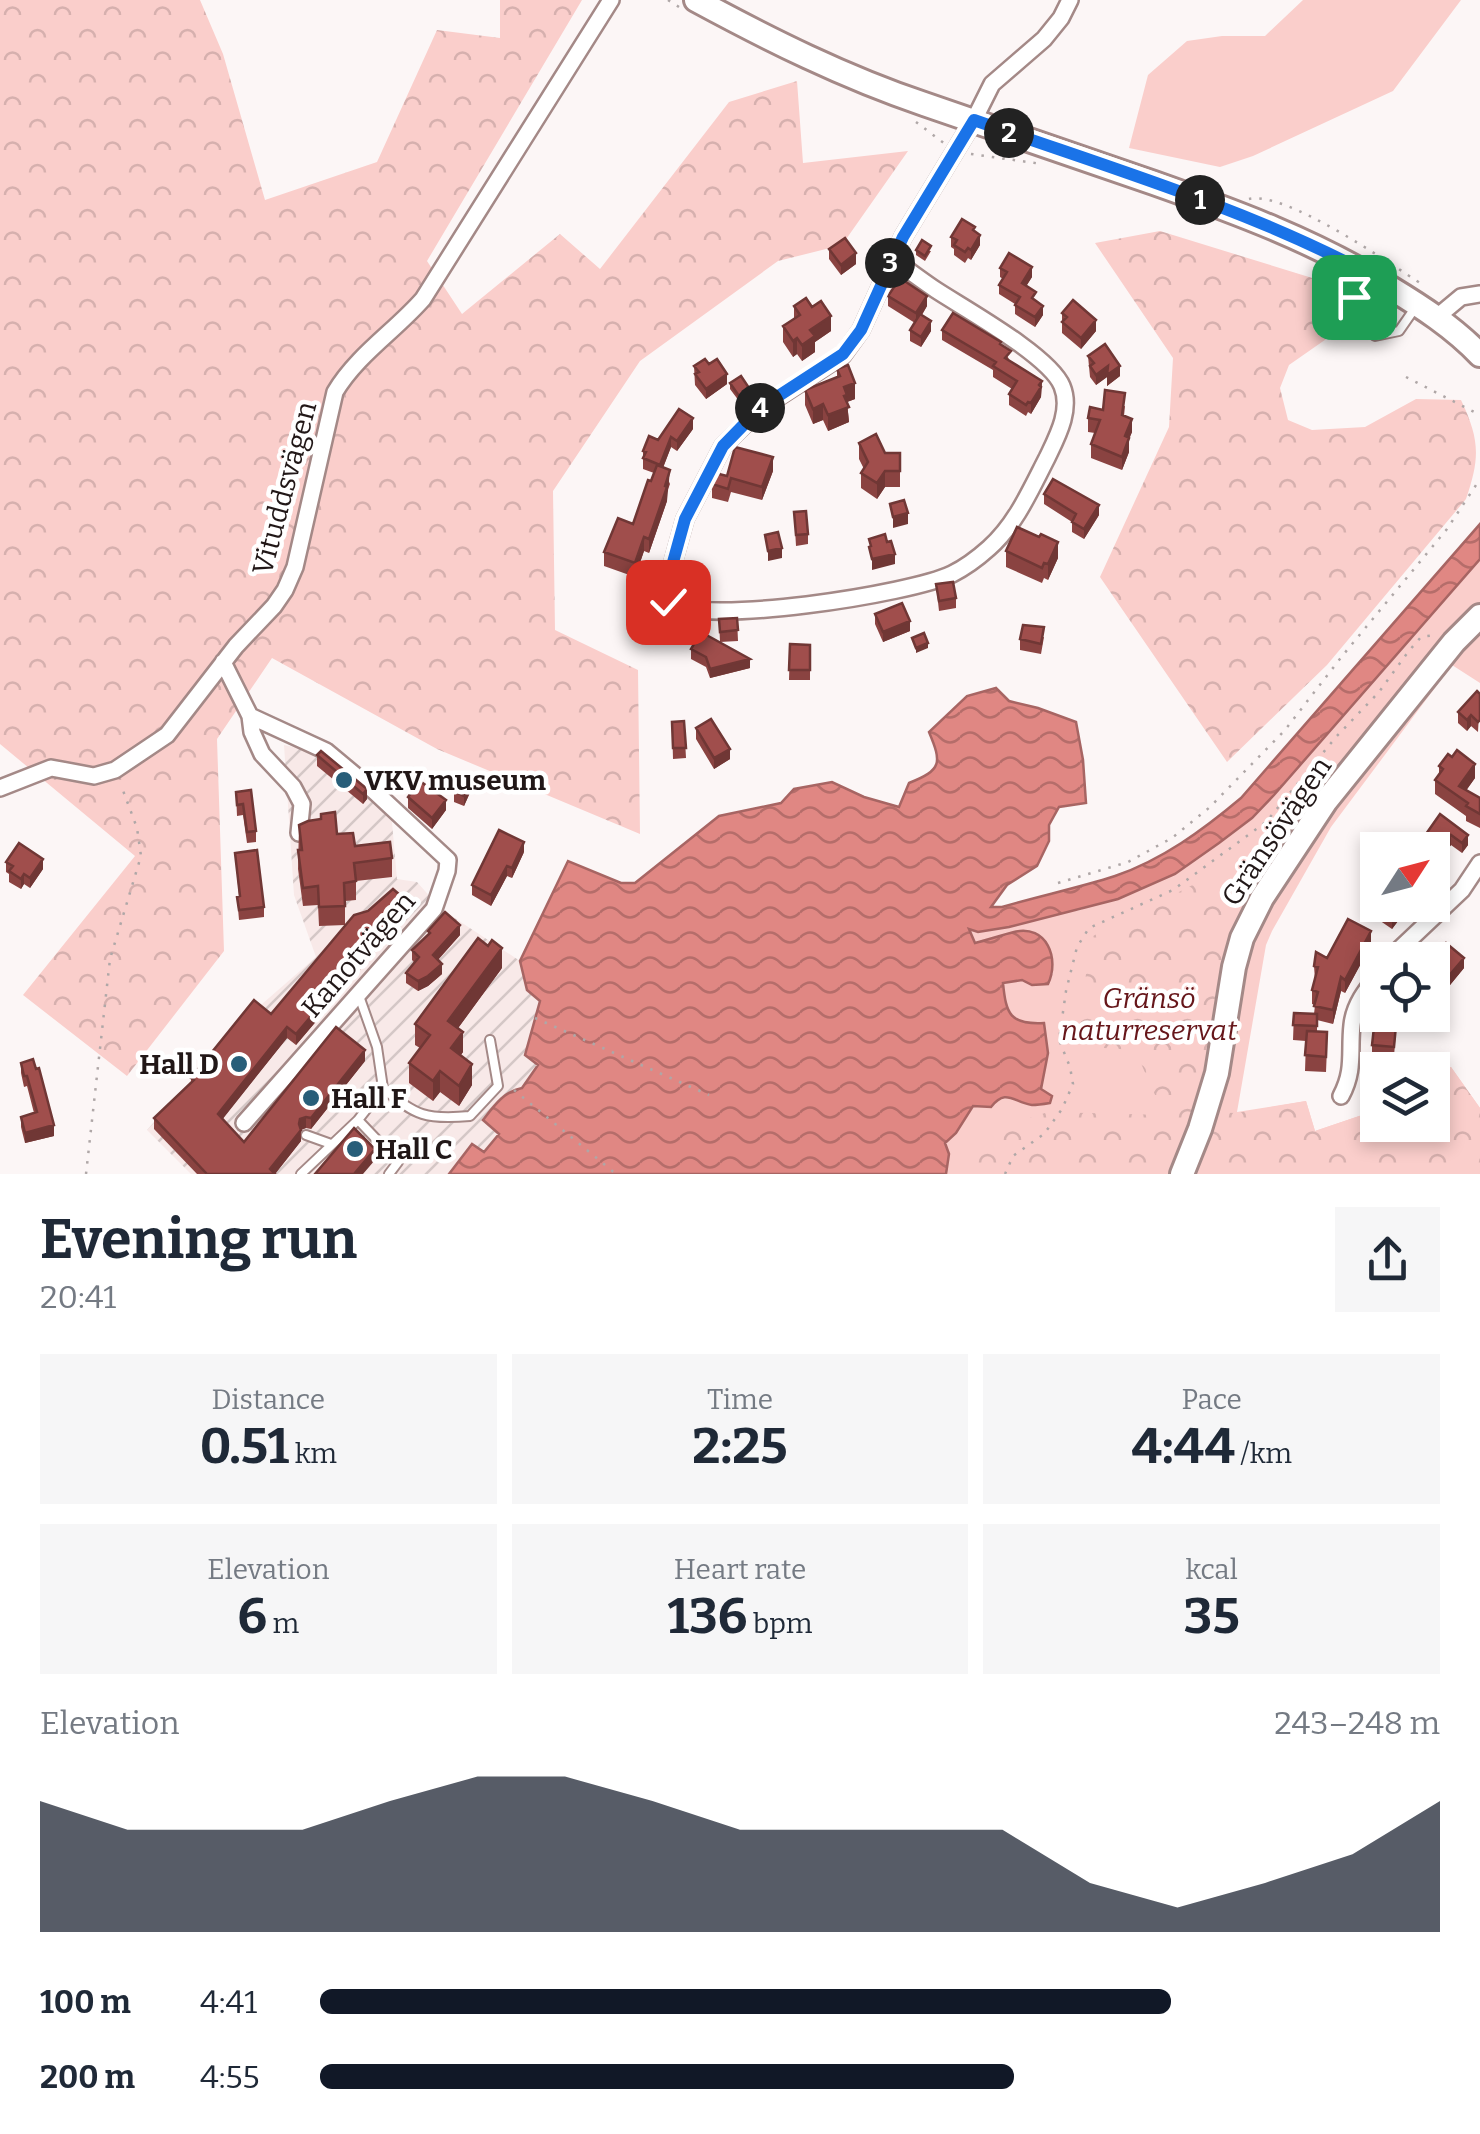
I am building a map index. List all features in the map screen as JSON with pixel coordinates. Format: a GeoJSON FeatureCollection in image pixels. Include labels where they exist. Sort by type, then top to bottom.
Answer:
{"type":"FeatureCollection","features":[{"type":"Feature","properties":{"kind":"street","name":"Vituddsvägen"},"geometry":{"type":"LineString","coordinates":[[115,770],[167,734],[285,590],[295,567],[330,411],[340,383],[423,299],[611,0]]}},
{"type":"Feature","properties":{"kind":"street"},"geometry":{"type":"LineString","coordinates":[[696,0],[832,69],[1302,239],[1427,311],[1480,355]]}},
{"type":"Feature","properties":{"kind":"street"},"geometry":{"type":"LineString","coordinates":[[892,259],[994,327],[1046,366],[1062,386],[1067,406],[1056,440],[1026,499],[990,548],[952,574],[918,585],[806,604],[731,611],[676,609],[668,602],[665,591],[673,558],[685,519],[723,446],[760,408],[843,354],[861,330],[892,259],[992,84],[1044,39],[1070,0]]}},
{"type":"Feature","properties":{"kind":"street"},"geometry":{"type":"LineString","coordinates":[[1427,311],[1480,294]]}},
{"type":"Feature","properties":{"kind":"street","name":"Gränsövägen"},"geometry":{"type":"LineString","coordinates":[[1182,1174],[1217,1073],[1234,967],[1255,911],[1326,801],[1454,642],[1480,616]]}},
{"type":"Feature","properties":{"kind":"street"},"geometry":{"type":"LineString","coordinates":[[223,662],[250,716],[262,754],[293,787],[302,804],[299,833]]}},
{"type":"Feature","properties":{"kind":"street","name":"Kanotvägen"},"geometry":{"type":"LineString","coordinates":[[244,1123],[434,909],[448,860],[326,751],[250,716]]}},
{"type":"Feature","properties":{"kind":"street"},"geometry":{"type":"LineString","coordinates":[[0,788],[51,768],[94,776],[115,770]]}},
{"type":"Feature","properties":{"kind":"street"},"geometry":{"type":"LineString","coordinates":[[1407,942],[1462,890],[1480,863]]}},
{"type":"Feature","properties":{"kind":"street"},"geometry":{"type":"LineString","coordinates":[[1341,1096],[1350,1080],[1352,1021],[1360,1001]]}},
{"type":"Feature","properties":{"kind":"lane"},"geometry":{"type":"LineString","coordinates":[[1358,268],[1353,311],[1363,327],[1375,336],[1400,332],[1427,311]]}},
{"type":"Feature","properties":{"kind":"lane"},"geometry":{"type":"LineString","coordinates":[[358,994],[376,1048],[383,1088],[408,1110],[442,1118],[470,1116],[498,1086],[490,1040]]}},
{"type":"Feature","properties":{"kind":"lane"},"geometry":{"type":"LineString","coordinates":[[301,1174],[358,1120],[383,1088]]}},
{"type":"Feature","properties":{"kind":"lane"},"geometry":{"type":"LineString","coordinates":[[358,1120],[398,1162],[390,1174]]}},
{"type":"Feature","properties":{"kind":"lane"},"geometry":{"type":"LineString","coordinates":[[306,1136],[331,1144]]}},
{"type":"Feature","properties":{"kind":"path"},"geometry":{"type":"LineString","coordinates":[[1406,377],[1480,414]]}},
{"type":"Feature","properties":{"kind":"path"},"geometry":{"type":"LineString","coordinates":[[1058,883],[1128,862],[1172,838],[1210,806],[1285,730],[1446,529],[1480,479]]}},
{"type":"Feature","properties":{"kind":"path"},"geometry":{"type":"LineString","coordinates":[[1005,1174],[1012,1156],[1044,1134],[1062,1109],[1073,1084],[1058,1040],[1077,947],[1089,928],[1173,890],[1266,822],[1421,638],[1441,634],[1454,642]]}},
{"type":"Feature","properties":{"kind":"path"},"geometry":{"type":"LineString","coordinates":[[86,1174],[110,958],[141,856],[137,828],[115,770]]}},
{"type":"Feature","properties":{"kind":"path"},"geometry":{"type":"LineString","coordinates":[[535,1018],[709,1096]]}},
{"type":"Feature","properties":{"kind":"path"},"geometry":{"type":"LineString","coordinates":[[514,1090],[616,1174]]}},
{"type":"Feature","properties":{"kind":"shaded area"},"geometry":{"type":"Polygon","coordinates":[[[284,745],[326,753],[391,811],[397,879],[417,882],[441,909],[520,961],[527,990],[540,1001],[525,1054],[538,1064],[522,1089],[514,1090],[496,1104],[483,1120],[499,1134],[484,1152],[472,1145],[449,1174],[191,1174],[147,1130],[254,1011],[316,957],[294,895],[284,745]]]}},
{"type":"Feature","properties":{"kind":"green space"},"geometry":{"type":"Polygon","coordinates":[[[0,0],[200,0],[223,54],[265,200],[377,162],[437,30],[500,38],[500,0],[582,0],[427,261],[462,314],[560,234],[600,269],[729,102],[797,81],[803,163],[908,151],[842,245],[778,261],[640,361],[553,491],[555,630],[638,670],[640,834],[437,749],[272,658],[217,739],[224,951],[127,1076],[23,995],[135,856],[0,744],[0,0]]]}},
{"type":"Feature","properties":{"kind":"green space"},"geometry":{"type":"Polygon","coordinates":[[[1303,0],[1461,0],[1393,91],[1253,156],[1220,167],[1129,148],[1148,75],[1187,41],[1265,36],[1303,0]]]}},
{"type":"Feature","properties":{"kind":"green space"},"geometry":{"type":"Polygon","coordinates":[[[1160,231],[1322,281],[1332,335],[1289,365],[1280,388],[1288,420],[1312,430],[1365,427],[1416,399],[1461,400],[1475,438],[1476,460],[1466,499],[1327,665],[1227,762],[1100,577],[1169,427],[1173,358],[1095,243],[1160,231]]]}},
{"type":"Feature","properties":{"kind":"green space","name":"Gränsö naturreservat"},"geometry":{"type":"Polygon","coordinates":[[[1480,559],[1480,683],[1452,665],[1331,827],[1272,931],[1266,945],[1237,1112],[1306,1101],[1315,1131],[1360,1116],[1360,1142],[1450,1142],[1451,1067],[1480,1108],[1480,1174],[946,1174],[949,1154],[945,1143],[973,1106],[990,1107],[1005,1098],[1032,1105],[1041,1089],[1025,1024],[1010,1012],[1003,982],[1053,974],[1052,955],[1039,935],[1017,933],[975,943],[969,929],[1081,910],[1274,795],[1480,559]]]}},
{"type":"Feature","properties":{"kind":"green space"},"geometry":{"type":"Polygon","coordinates":[[[1263,849],[1234,928],[1197,1112],[1237,1113],[1306,1101],[1315,1131],[1360,1116],[1360,1142],[1450,1142],[1451,1067],[1480,1108],[1480,1174],[967,1174],[974,1136],[1048,1112],[1164,1115],[1135,1050],[1073,1046],[1093,936],[1263,849]]]}},
{"type":"Feature","properties":{"kind":"water"},"geometry":{"type":"Polygon","coordinates":[[[1480,524],[1480,559],[1252,818],[1175,874],[1118,899],[1009,927],[978,932],[969,929],[975,943],[1025,931],[1035,933],[1048,946],[1052,964],[1048,984],[1032,985],[1022,980],[1003,983],[1012,1015],[1024,1022],[1044,1023],[1048,1053],[1041,1089],[1052,1096],[1050,1103],[1032,1105],[1006,1097],[991,1107],[973,1106],[945,1143],[949,1154],[946,1174],[449,1174],[472,1144],[484,1152],[499,1134],[483,1120],[504,1096],[522,1088],[538,1065],[525,1055],[540,1001],[527,990],[520,961],[568,861],[621,883],[635,883],[719,816],[781,803],[794,789],[832,782],[899,807],[909,783],[928,774],[936,764],[929,732],[967,696],[996,688],[1009,701],[1076,722],[1086,803],[1059,807],[1049,825],[1049,841],[1037,866],[1007,885],[991,907],[1115,876],[1181,843],[1241,798],[1480,524]]]}},
{"type":"Feature","properties":{"kind":"building"},"geometry":{"type":"Polygon","coordinates":[[[962,219],[980,235],[971,250],[965,252],[954,245],[957,240],[951,237],[962,219]]]}},
{"type":"Feature","properties":{"kind":"building"},"geometry":{"type":"Polygon","coordinates":[[[845,238],[856,253],[841,265],[829,249],[845,238]]]}},
{"type":"Feature","properties":{"kind":"building"},"geometry":{"type":"Polygon","coordinates":[[[922,240],[931,246],[925,256],[916,250],[922,240]]]}},
{"type":"Feature","properties":{"kind":"building"},"geometry":{"type":"Polygon","coordinates":[[[1009,253],[1032,267],[1022,283],[1036,292],[1032,298],[1043,306],[1035,317],[1015,305],[1020,297],[999,285],[1007,272],[1000,268],[1009,253]]]}},
{"type":"Feature","properties":{"kind":"building"},"geometry":{"type":"Polygon","coordinates":[[[900,278],[927,296],[916,313],[888,296],[900,278]]]}},
{"type":"Feature","properties":{"kind":"building"},"geometry":{"type":"Polygon","coordinates":[[[806,298],[812,307],[821,301],[831,316],[810,330],[815,336],[802,345],[797,338],[793,341],[783,326],[800,315],[794,306],[806,298]]]}},
{"type":"Feature","properties":{"kind":"building"},"geometry":{"type":"Polygon","coordinates":[[[1073,300],[1096,320],[1081,338],[1062,322],[1067,317],[1062,313],[1073,300]]]}},
{"type":"Feature","properties":{"kind":"building"},"geometry":{"type":"Polygon","coordinates":[[[953,313],[1001,342],[1011,351],[1005,358],[1042,381],[1031,403],[1026,405],[1009,394],[1017,381],[993,366],[996,362],[942,330],[953,313]]]}},
{"type":"Feature","properties":{"kind":"building"},"geometry":{"type":"Polygon","coordinates":[[[920,314],[931,321],[921,337],[910,330],[920,314]]]}},
{"type":"Feature","properties":{"kind":"building"},"geometry":{"type":"Polygon","coordinates":[[[1105,344],[1120,366],[1107,375],[1108,366],[1096,375],[1088,356],[1105,344]]]}},
{"type":"Feature","properties":{"kind":"building"},"geometry":{"type":"Polygon","coordinates":[[[705,359],[709,364],[717,359],[727,374],[706,389],[694,366],[705,359]]]}},
{"type":"Feature","properties":{"kind":"building"},"geometry":{"type":"Polygon","coordinates":[[[848,365],[855,383],[844,387],[849,407],[828,415],[823,404],[813,409],[805,390],[840,376],[837,369],[848,365]]]}},
{"type":"Feature","properties":{"kind":"building"},"geometry":{"type":"Polygon","coordinates":[[[741,376],[749,388],[739,396],[730,383],[741,376]]]}},
{"type":"Feature","properties":{"kind":"building"},"geometry":{"type":"Polygon","coordinates":[[[1105,390],[1125,393],[1122,415],[1132,419],[1122,457],[1091,444],[1100,420],[1088,418],[1090,407],[1103,410],[1105,390]]]}},
{"type":"Feature","properties":{"kind":"building"},"geometry":{"type":"Polygon","coordinates":[[[679,409],[693,418],[677,441],[671,437],[660,465],[643,458],[649,436],[658,440],[679,409]]]}},
{"type":"Feature","properties":{"kind":"building"},"geometry":{"type":"Polygon","coordinates":[[[876,434],[885,453],[900,453],[900,471],[885,471],[877,483],[861,473],[868,462],[859,443],[876,434]]]}},
{"type":"Feature","properties":{"kind":"building"},"geometry":{"type":"Polygon","coordinates":[[[735,447],[773,457],[762,487],[731,478],[728,489],[712,484],[715,473],[727,476],[735,447]]]}},
{"type":"Feature","properties":{"kind":"building"},"geometry":{"type":"Polygon","coordinates":[[[657,465],[670,470],[667,487],[649,539],[644,537],[635,563],[604,552],[618,518],[633,524],[657,465]]]}},
{"type":"Feature","properties":{"kind":"building"},"geometry":{"type":"Polygon","coordinates":[[[1053,479],[1099,505],[1084,529],[1072,522],[1076,514],[1044,494],[1053,479]]]}},
{"type":"Feature","properties":{"kind":"building"},"geometry":{"type":"Polygon","coordinates":[[[904,500],[908,513],[893,517],[890,504],[904,500]]]}},
{"type":"Feature","properties":{"kind":"building"},"geometry":{"type":"Polygon","coordinates":[[[806,511],[808,534],[796,535],[794,512],[806,511]]]}},
{"type":"Feature","properties":{"kind":"building"},"geometry":{"type":"Polygon","coordinates":[[[1017,527],[1058,542],[1048,564],[1044,563],[1042,568],[1006,551],[1017,527]]]}},
{"type":"Feature","properties":{"kind":"building"},"geometry":{"type":"Polygon","coordinates":[[[778,532],[782,548],[768,551],[765,535],[778,532]]]}},
{"type":"Feature","properties":{"kind":"building"},"geometry":{"type":"Polygon","coordinates":[[[885,534],[895,554],[872,559],[869,539],[885,534]]]}},
{"type":"Feature","properties":{"kind":"building"},"geometry":{"type":"Polygon","coordinates":[[[953,582],[956,598],[939,601],[936,584],[953,582]]]}},
{"type":"Feature","properties":{"kind":"building"},"geometry":{"type":"Polygon","coordinates":[[[902,603],[910,621],[883,632],[875,614],[902,603]]]}},
{"type":"Feature","properties":{"kind":"building"},"geometry":{"type":"Polygon","coordinates":[[[737,618],[738,630],[720,632],[719,619],[737,618]]]}},
{"type":"Feature","properties":{"kind":"building"},"geometry":{"type":"Polygon","coordinates":[[[1023,625],[1044,627],[1041,644],[1020,639],[1023,625]]]}},
{"type":"Feature","properties":{"kind":"building"},"geometry":{"type":"Polygon","coordinates":[[[701,632],[750,659],[710,669],[706,657],[691,649],[701,632]]]}},
{"type":"Feature","properties":{"kind":"building"},"geometry":{"type":"Polygon","coordinates":[[[924,633],[928,643],[916,648],[912,638],[924,633]]]}},
{"type":"Feature","properties":{"kind":"building"},"geometry":{"type":"Polygon","coordinates":[[[790,644],[810,645],[810,670],[789,670],[790,644]]]}},
{"type":"Feature","properties":{"kind":"building"},"geometry":{"type":"Polygon","coordinates":[[[1477,691],[1478,722],[1471,715],[1467,720],[1458,712],[1477,691]]]}},
{"type":"Feature","properties":{"kind":"building"},"geometry":{"type":"Polygon","coordinates":[[[711,719],[730,749],[714,758],[696,728],[711,719]]]}},
{"type":"Feature","properties":{"kind":"building"},"geometry":{"type":"Polygon","coordinates":[[[684,721],[686,748],[673,748],[672,722],[684,721]]]}},
{"type":"Feature","properties":{"kind":"building"},"geometry":{"type":"Polygon","coordinates":[[[1457,750],[1475,764],[1459,786],[1480,798],[1480,814],[1435,780],[1443,769],[1439,766],[1457,750]]]}},
{"type":"Feature","properties":{"kind":"building"},"geometry":{"type":"Polygon","coordinates":[[[321,751],[367,789],[363,794],[317,755],[321,751]]]}},
{"type":"Feature","properties":{"kind":"building"},"geometry":{"type":"Polygon","coordinates":[[[463,773],[472,777],[464,796],[454,791],[463,773]]]}},
{"type":"Feature","properties":{"kind":"building"},"geometry":{"type":"Polygon","coordinates":[[[420,781],[446,800],[432,818],[408,797],[420,781]]]}},
{"type":"Feature","properties":{"kind":"building"},"geometry":{"type":"Polygon","coordinates":[[[251,790],[256,831],[247,832],[243,804],[237,805],[236,792],[251,790]]]}},
{"type":"Feature","properties":{"kind":"building"},"geometry":{"type":"Polygon","coordinates":[[[335,812],[337,834],[353,833],[355,846],[390,842],[392,858],[354,863],[356,881],[344,883],[345,906],[319,907],[318,886],[303,888],[299,825],[335,812]]]}},
{"type":"Feature","properties":{"kind":"building"},"geometry":{"type":"Polygon","coordinates":[[[1440,814],[1468,835],[1462,843],[1450,836],[1450,832],[1427,832],[1440,814]]]}},
{"type":"Feature","properties":{"kind":"building"},"geometry":{"type":"Polygon","coordinates":[[[499,830],[524,842],[512,868],[507,866],[491,895],[472,885],[499,830]]]}},
{"type":"Feature","properties":{"kind":"building"},"geometry":{"type":"Polygon","coordinates":[[[19,843],[43,859],[30,878],[24,874],[21,879],[9,871],[13,866],[6,862],[19,843]]]}},
{"type":"Feature","properties":{"kind":"building"},"geometry":{"type":"Polygon","coordinates":[[[257,850],[264,907],[239,910],[235,853],[257,850]]]}},
{"type":"Feature","properties":{"kind":"building"},"geometry":{"type":"Polygon","coordinates":[[[393,889],[408,902],[296,1034],[287,1027],[218,1114],[244,1142],[336,1027],[365,1050],[311,1118],[300,1119],[301,1130],[270,1169],[275,1174],[207,1174],[154,1118],[194,1080],[191,1078],[254,1000],[271,1014],[354,915],[368,911],[393,889]]]}},
{"type":"Feature","properties":{"kind":"building"},"geometry":{"type":"Polygon","coordinates":[[[445,912],[460,925],[433,955],[442,964],[418,981],[406,973],[419,957],[412,950],[445,912]]]}},
{"type":"Feature","properties":{"kind":"building"},"geometry":{"type":"Polygon","coordinates":[[[1348,919],[1371,931],[1365,942],[1360,942],[1360,952],[1345,980],[1341,977],[1333,1010],[1314,1006],[1318,992],[1312,990],[1318,967],[1314,966],[1316,952],[1327,958],[1348,919]]]}},
{"type":"Feature","properties":{"kind":"building"},"geometry":{"type":"Polygon","coordinates":[[[478,938],[488,946],[492,940],[502,948],[448,1021],[463,1032],[451,1048],[472,1064],[459,1086],[440,1071],[433,1081],[409,1063],[430,1035],[415,1024],[478,938]]]}},
{"type":"Feature","properties":{"kind":"building"},"geometry":{"type":"Polygon","coordinates":[[[1450,946],[1464,958],[1450,974],[1450,946]]]}},
{"type":"Feature","properties":{"kind":"building"},"geometry":{"type":"Polygon","coordinates":[[[1294,1013],[1317,1014],[1317,1026],[1293,1025],[1294,1013]]]}},
{"type":"Feature","properties":{"kind":"building"},"geometry":{"type":"Polygon","coordinates":[[[1307,1031],[1327,1032],[1326,1057],[1305,1055],[1307,1031]]]}},
{"type":"Feature","properties":{"kind":"building"},"geometry":{"type":"Polygon","coordinates":[[[1373,1032],[1395,1032],[1394,1047],[1372,1045],[1373,1032]]]}},
{"type":"Feature","properties":{"kind":"building"},"geometry":{"type":"Polygon","coordinates":[[[33,1059],[54,1125],[25,1133],[21,1117],[37,1112],[21,1063],[33,1059]]]}},
{"type":"Feature","properties":{"kind":"building","name":"Hall C"},"geometry":{"type":"Polygon","coordinates":[[[354,1128],[375,1149],[354,1174],[315,1174],[354,1128]]]}},
{"type":"Feature","properties":{"kind":"place","name":"VKV museum"},"geometry":{"type":"Point","coordinates":[344,780]}},
{"type":"Feature","properties":{"kind":"place","name":"Hall D"},"geometry":{"type":"Point","coordinates":[239,1064]}},
{"type":"Feature","properties":{"kind":"place","name":"Hall F"},"geometry":{"type":"Point","coordinates":[311,1098]}},
{"type":"Feature","properties":{"kind":"place","name":"Hall C"},"geometry":{"type":"Point","coordinates":[355,1149]}},
{"type":"Feature","properties":{"kind":"route"},"geometry":{"type":"LineString","coordinates":[[668,602],[665,591],[685,519],[723,446],[760,408],[843,354],[861,330],[903,237],[974,120],[1302,239],[1358,268],[1354,297]]}}]}
